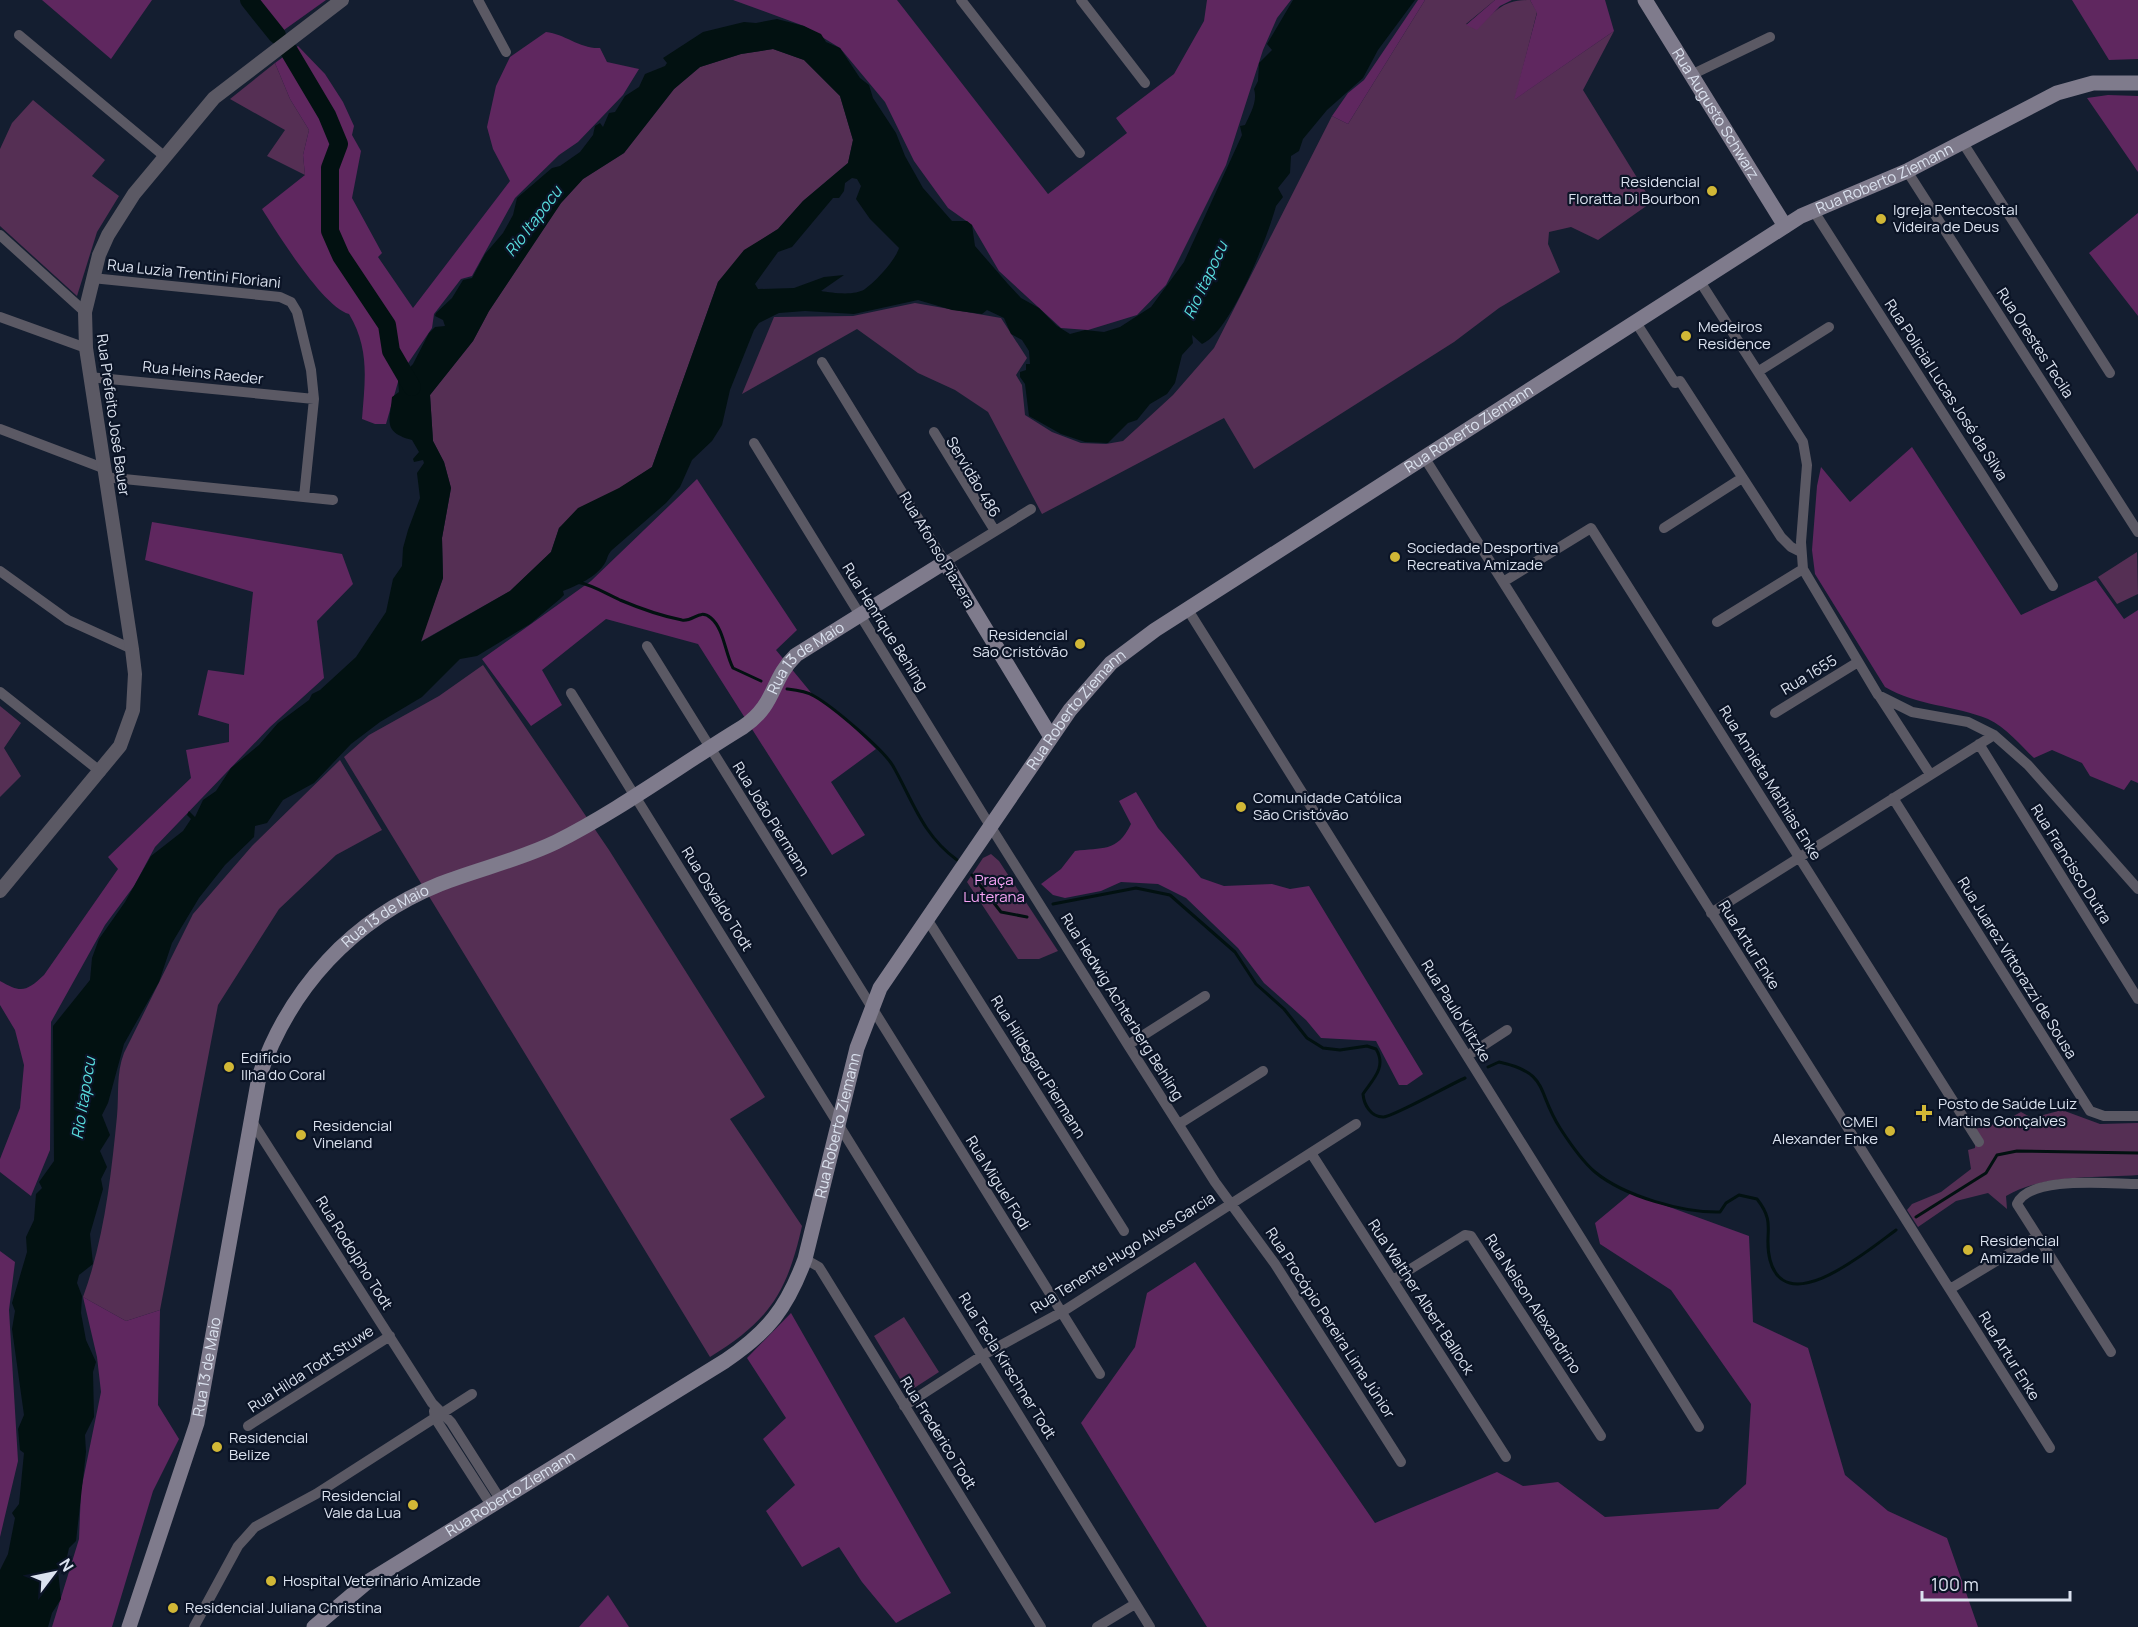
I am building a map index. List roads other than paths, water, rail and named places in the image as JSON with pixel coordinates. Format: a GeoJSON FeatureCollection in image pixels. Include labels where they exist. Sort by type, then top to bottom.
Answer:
{"type":"FeatureCollection","features":[{"type":"Feature","properties":{"kind":"main road","name":"Rua Augusto Schwarz"},"geometry":{"type":"LineString","coordinates":[[1646,0],[1785,226]]}},
{"type":"Feature","properties":{"kind":"main road","name":"Rua Roberto Ziemann"},"geometry":{"type":"LineString","coordinates":[[314,1627],[361,1586],[725,1361],[755,1339],[784,1306],[805,1259],[857,1047],[871,1007],[892,968],[1052,737],[1083,693],[1111,663],[1155,630],[1699,280],[1813,210],[1907,171],[2065,90],[2093,83],[2138,83]]}},
{"type":"Feature","properties":{"kind":"main road","name":"Rua 13 de Maio"},"geometry":{"type":"LineString","coordinates":[[129,1627],[194,1435],[250,1120],[263,1067],[285,1019],[321,965],[354,934],[384,912],[418,893],[545,847],[710,748],[761,713],[770,700],[782,672],[796,655],[945,562]]}},
{"type":"Feature","properties":{"kind":"main road","name":"Rua Afonso Piazera"},"geometry":{"type":"LineString","coordinates":[[945,562],[1052,737]]}},
{"type":"Feature","properties":{"kind":"street","name":"Rua Prefeito José Bauer"},"geometry":{"type":"LineString","coordinates":[[0,891],[101,772],[120,746],[133,710],[135,674],[132,649],[86,348],[85,312],[99,255],[113,226],[164,156],[200,114],[228,86],[342,0]]}},
{"type":"Feature","properties":{"kind":"street"},"geometry":{"type":"LineString","coordinates":[[478,0],[506,52]]}},
{"type":"Feature","properties":{"kind":"street"},"geometry":{"type":"LineString","coordinates":[[961,0],[1080,153]]}},
{"type":"Feature","properties":{"kind":"street"},"geometry":{"type":"LineString","coordinates":[[1081,0],[1145,82]]}},
{"type":"Feature","properties":{"kind":"street"},"geometry":{"type":"LineString","coordinates":[[19,35],[164,156]]}},
{"type":"Feature","properties":{"kind":"street"},"geometry":{"type":"LineString","coordinates":[[1691,75],[1770,37]]}},
{"type":"Feature","properties":{"kind":"street"},"geometry":{"type":"LineString","coordinates":[[1963,143],[2110,373]]}},
{"type":"Feature","properties":{"kind":"street","name":"Rua Orestes Tecila"},"geometry":{"type":"LineString","coordinates":[[1907,171],[2138,532]]}},
{"type":"Feature","properties":{"kind":"street","name":"Rua Policial Lucas José da Silva"},"geometry":{"type":"LineString","coordinates":[[1813,210],[2053,586]]}},
{"type":"Feature","properties":{"kind":"street"},"geometry":{"type":"LineString","coordinates":[[0,235],[85,312]]}},
{"type":"Feature","properties":{"kind":"street","name":"Rua Luzia Trentini Floriani"},"geometry":{"type":"LineString","coordinates":[[92,278],[280,297],[291,302],[297,312],[314,399]]}},
{"type":"Feature","properties":{"kind":"street"},"geometry":{"type":"LineString","coordinates":[[1699,280],[1797,430],[1806,453],[1801,552],[1803,569],[1858,662],[1930,774]]}},
{"type":"Feature","properties":{"kind":"street"},"geometry":{"type":"LineString","coordinates":[[0,317],[86,348]]}},
{"type":"Feature","properties":{"kind":"street"},"geometry":{"type":"LineString","coordinates":[[1635,321],[1675,383],[1680,381],[1781,537],[1791,547],[1801,552]]}},
{"type":"Feature","properties":{"kind":"street"},"geometry":{"type":"LineString","coordinates":[[1759,371],[1829,327]]}},
{"type":"Feature","properties":{"kind":"street","name":"Rua Afonso Piazera"},"geometry":{"type":"LineString","coordinates":[[822,362],[945,562]]}},
{"type":"Feature","properties":{"kind":"street","name":"Rua Heins Raeder"},"geometry":{"type":"LineString","coordinates":[[89,377],[314,399]]}},
{"type":"Feature","properties":{"kind":"street"},"geometry":{"type":"LineString","coordinates":[[304,497],[314,399]]}},
{"type":"Feature","properties":{"kind":"street"},"geometry":{"type":"LineString","coordinates":[[0,429],[104,472],[333,500]]}},
{"type":"Feature","properties":{"kind":"street"},"geometry":{"type":"LineString","coordinates":[[932,433],[993,533]]}},
{"type":"Feature","properties":{"kind":"street","name":"Rua Henrique Behling"},"geometry":{"type":"LineString","coordinates":[[754,443],[990,826]]}},
{"type":"Feature","properties":{"kind":"street","name":"Rua Artur Enke"},"geometry":{"type":"LineString","coordinates":[[1424,457],[2050,1448]]}},
{"type":"Feature","properties":{"kind":"street"},"geometry":{"type":"LineString","coordinates":[[1664,528],[1742,478]]}},
{"type":"Feature","properties":{"kind":"street","name":"Rua 13 de Maio"},"geometry":{"type":"LineString","coordinates":[[945,562],[1031,509]]}},
{"type":"Feature","properties":{"kind":"street","name":"Rua Annieta Mathias Enke"},"geometry":{"type":"LineString","coordinates":[[1503,582],[1591,528],[1979,1142]]}},
{"type":"Feature","properties":{"kind":"street"},"geometry":{"type":"LineString","coordinates":[[1717,622],[1803,569]]}},
{"type":"Feature","properties":{"kind":"street"},"geometry":{"type":"LineString","coordinates":[[0,571],[68,620],[132,649]]}},
{"type":"Feature","properties":{"kind":"street","name":"Rua Paulo Klitzke"},"geometry":{"type":"LineString","coordinates":[[1188,610],[1699,1427]]}},
{"type":"Feature","properties":{"kind":"street","name":"Rua João Piermann"},"geometry":{"type":"LineString","coordinates":[[647,646],[871,1007]]}},
{"type":"Feature","properties":{"kind":"street","name":"Rua 1655"},"geometry":{"type":"LineString","coordinates":[[1775,713],[1858,662]]}},
{"type":"Feature","properties":{"kind":"street"},"geometry":{"type":"LineString","coordinates":[[0,692],[101,772]]}},
{"type":"Feature","properties":{"kind":"street","name":"Rua Osvaldo Todt"},"geometry":{"type":"LineString","coordinates":[[571,693],[838,1121]]}},
{"type":"Feature","properties":{"kind":"street"},"geometry":{"type":"LineString","coordinates":[[1878,694],[1912,711],[1979,725],[1994,735],[2028,765],[2138,889]]}},
{"type":"Feature","properties":{"kind":"street"},"geometry":{"type":"LineString","coordinates":[[1711,913],[1994,735]]}},
{"type":"Feature","properties":{"kind":"street","name":"Rua Francisco Dutra"},"geometry":{"type":"LineString","coordinates":[[1979,744],[2138,999]]}},
{"type":"Feature","properties":{"kind":"street","name":"Rua Juarez Vittorazzi de Sousa"},"geometry":{"type":"LineString","coordinates":[[1893,798],[2090,1111],[2104,1116],[2138,1116]]}},
{"type":"Feature","properties":{"kind":"street","name":"Rua Hedwig Achterberg Behling"},"geometry":{"type":"LineString","coordinates":[[990,826],[1231,1203]]}},
{"type":"Feature","properties":{"kind":"street","name":"Rua Hildegard Piermann"},"geometry":{"type":"LineString","coordinates":[[927,919],[1124,1231]]}},
{"type":"Feature","properties":{"kind":"street"},"geometry":{"type":"LineString","coordinates":[[1128,1045],[1205,996]]}},
{"type":"Feature","properties":{"kind":"street","name":"Rua Miguel Fodi"},"geometry":{"type":"LineString","coordinates":[[871,1007],[1100,1374]]}},
{"type":"Feature","properties":{"kind":"street"},"geometry":{"type":"LineString","coordinates":[[1467,1056],[1507,1030]]}},
{"type":"Feature","properties":{"kind":"street"},"geometry":{"type":"LineString","coordinates":[[1179,1124],[1263,1071]]}},
{"type":"Feature","properties":{"kind":"street","name":"Rua Rodolpho Todt"},"geometry":{"type":"LineString","coordinates":[[250,1120],[495,1502]]}},
{"type":"Feature","properties":{"kind":"street","name":"Rua Tecla Kirschner Todt"},"geometry":{"type":"LineString","coordinates":[[838,1121],[1150,1627]]}},
{"type":"Feature","properties":{"kind":"street","name":"Rua Tenente Hugo Alves Garcia"},"geometry":{"type":"LineString","coordinates":[[904,1406],[982,1355],[1062,1312],[1356,1124]]}},
{"type":"Feature","properties":{"kind":"street","name":"Rua Walther Albert Ballock"},"geometry":{"type":"LineString","coordinates":[[1311,1153],[1506,1457]]}},
{"type":"Feature","properties":{"kind":"street"},"geometry":{"type":"LineString","coordinates":[[2111,1352],[2018,1209],[2018,1201],[2028,1191],[2038,1187],[2138,1184]]}},
{"type":"Feature","properties":{"kind":"street","name":"Rua Procópio Pereira Lima Júnior"},"geometry":{"type":"LineString","coordinates":[[1231,1203],[1275,1264],[1401,1462]]}},
{"type":"Feature","properties":{"kind":"street","name":"Rua Nelson Alexandrino"},"geometry":{"type":"LineString","coordinates":[[1393,1280],[1465,1235],[1471,1236],[1600,1436]]}},
{"type":"Feature","properties":{"kind":"street"},"geometry":{"type":"LineString","coordinates":[[1950,1289],[2036,1237]]}},
{"type":"Feature","properties":{"kind":"street","name":"Rua Frederico Todt"},"geometry":{"type":"LineString","coordinates":[[805,1259],[819,1267],[1041,1627]]}},
{"type":"Feature","properties":{"kind":"street","name":"Rua Hilda Todt Stuwe"},"geometry":{"type":"LineString","coordinates":[[249,1426],[390,1336]]}},
{"type":"Feature","properties":{"kind":"street"},"geometry":{"type":"LineString","coordinates":[[194,1627],[238,1546],[255,1527],[316,1494],[472,1394]]}},
{"type":"Feature","properties":{"kind":"street"},"geometry":{"type":"LineString","coordinates":[[1097,1627],[1136,1604]]}},
{"type":"Feature","properties":{"kind":"water","name":"Rio Itapocu"},"geometry":{"type":"Polygon","coordinates":[[[1293,0],[1415,0],[1378,50],[1363,78],[1327,110],[1303,139],[1299,151],[1291,156],[1290,173],[1278,188],[1283,197],[1276,206],[1247,282],[1225,322],[1213,336],[1202,344],[1192,335],[1193,343],[1182,355],[1175,383],[1167,394],[1150,404],[1137,420],[1128,423],[1108,443],[1085,442],[1061,434],[1029,416],[1025,384],[1020,377],[1020,372],[1026,370],[1026,364],[1030,364],[1029,351],[1022,340],[1011,334],[1004,318],[987,310],[982,314],[952,310],[918,300],[854,314],[805,311],[779,313],[759,323],[754,330],[730,390],[722,425],[712,441],[692,460],[680,487],[666,503],[612,550],[597,573],[563,591],[564,595],[530,624],[477,656],[460,659],[422,697],[380,722],[351,744],[314,783],[283,800],[267,823],[255,826],[254,837],[225,865],[199,898],[172,943],[159,982],[124,1044],[108,1103],[102,1115],[110,1135],[100,1151],[107,1167],[101,1179],[103,1189],[90,1234],[93,1264],[79,1275],[77,1283],[82,1296],[81,1313],[86,1340],[96,1362],[93,1372],[94,1417],[85,1435],[86,1452],[76,1541],[69,1548],[64,1570],[58,1571],[61,1599],[52,1613],[48,1627],[0,1627],[0,1570],[8,1554],[15,1518],[12,1513],[19,1504],[24,1453],[20,1450],[18,1429],[24,1415],[12,1329],[15,1311],[12,1303],[27,1252],[26,1237],[34,1220],[36,1194],[42,1188],[39,1182],[54,1161],[53,1026],[90,980],[92,958],[99,939],[125,902],[151,856],[183,831],[191,819],[187,815],[189,811],[195,817],[203,800],[216,791],[231,768],[259,745],[278,723],[309,700],[312,694],[320,690],[356,657],[386,612],[393,579],[402,566],[403,548],[420,498],[417,473],[424,463],[423,460],[414,462],[413,459],[419,452],[412,440],[402,437],[392,429],[390,419],[392,397],[399,392],[398,380],[413,364],[429,333],[435,327],[445,326],[443,320],[435,316],[436,313],[452,298],[463,280],[472,278],[485,254],[503,233],[513,215],[517,198],[552,168],[560,166],[580,152],[593,135],[595,126],[600,123],[603,127],[609,113],[615,112],[625,96],[639,87],[645,74],[665,66],[667,63],[663,58],[703,32],[744,22],[756,23],[777,19],[804,26],[821,34],[826,42],[840,48],[860,78],[869,85],[873,98],[896,133],[905,156],[923,188],[952,221],[967,221],[972,225],[975,246],[1021,298],[1039,308],[1057,326],[1070,334],[1085,330],[1104,332],[1120,327],[1151,307],[1184,262],[1242,135],[1240,126],[1245,125],[1253,107],[1259,63],[1272,50],[1267,44],[1293,0]],[[773,49],[741,54],[700,67],[674,89],[624,153],[583,179],[561,203],[489,311],[473,341],[430,395],[433,441],[444,462],[451,488],[442,538],[443,578],[421,642],[510,591],[551,552],[559,528],[578,508],[619,488],[652,467],[718,282],[744,250],[778,229],[803,201],[848,163],[853,140],[840,96],[804,60],[773,49]],[[852,178],[845,183],[844,191],[839,198],[833,198],[792,247],[778,252],[755,284],[758,289],[794,288],[824,277],[844,275],[821,291],[856,293],[865,289],[885,270],[899,248],[870,219],[856,199],[861,186],[857,179],[852,178]]]}},
{"type":"Feature","properties":{"kind":"waterway"},"geometry":{"type":"LineString","coordinates":[[249,0],[277,35]]}},
{"type":"Feature","properties":{"kind":"waterway"},"geometry":{"type":"LineString","coordinates":[[289,51],[327,115],[339,144],[330,168],[330,231],[341,256],[387,325],[391,351],[412,387]]}},
{"type":"Feature","properties":{"kind":"waterway"},"geometry":{"type":"LineString","coordinates":[[577,582],[666,616],[686,620],[703,614],[707,615],[719,628],[733,668],[761,681]]}},
{"type":"Feature","properties":{"kind":"waterway"},"geometry":{"type":"LineString","coordinates":[[787,689],[808,693],[822,701],[879,749],[893,766],[927,829],[935,840],[957,860]]}},
{"type":"Feature","properties":{"kind":"waterway"},"geometry":{"type":"LineString","coordinates":[[972,875],[1001,912],[1027,917]]}},
{"type":"Feature","properties":{"kind":"waterway"},"geometry":{"type":"LineString","coordinates":[[1053,904],[1136,888],[1170,895],[1235,952],[1256,984],[1284,1009],[1307,1038],[1323,1048],[1340,1050],[1367,1046],[1376,1049],[1379,1055],[1379,1067],[1363,1094],[1367,1106],[1375,1115],[1388,1116],[1465,1078]]}},
{"type":"Feature","properties":{"kind":"waterway"},"geometry":{"type":"LineString","coordinates":[[1488,1067],[1499,1062],[1515,1066],[1534,1078],[1540,1085],[1560,1128],[1576,1151],[1595,1172],[1622,1189],[1672,1206],[1705,1212],[1720,1212],[1726,1203],[1739,1195],[1757,1199],[1768,1222],[1770,1260],[1779,1277],[1793,1284],[1810,1282],[1830,1275],[1896,1230]]}},
{"type":"Feature","properties":{"kind":"waterway"},"geometry":{"type":"LineString","coordinates":[[1916,1217],[1986,1173],[1997,1155],[2017,1151],[2138,1153]]}},
{"type":"Feature","properties":{"kind":"place","name":"Residencial Floratta Di Bourbon"},"geometry":{"type":"Point","coordinates":[1712,191]}},
{"type":"Feature","properties":{"kind":"place","name":"Igreja Pentecostal Videira de Deus"},"geometry":{"type":"Point","coordinates":[1881,219]}},
{"type":"Feature","properties":{"kind":"place","name":"Medeiros Residence"},"geometry":{"type":"Point","coordinates":[1686,336]}},
{"type":"Feature","properties":{"kind":"place","name":"Sociedade Desportiva Recreativa Amizade"},"geometry":{"type":"Point","coordinates":[1395,557]}},
{"type":"Feature","properties":{"kind":"place","name":"Residencial São Cristóvão"},"geometry":{"type":"Point","coordinates":[1080,644]}},
{"type":"Feature","properties":{"kind":"place","name":"Comunidade Católica São Cristóvão"},"geometry":{"type":"Point","coordinates":[1241,807]}},
{"type":"Feature","properties":{"kind":"place","name":"Edifício Ilha do Coral"},"geometry":{"type":"Point","coordinates":[229,1067]}},
{"type":"Feature","properties":{"kind":"place","name":"Posto de Saúde Luiz Martins Gonçalves"},"geometry":{"type":"Point","coordinates":[1924,1113]}},
{"type":"Feature","properties":{"kind":"place","name":"CMEI Alexander Enke"},"geometry":{"type":"Point","coordinates":[1890,1131]}},
{"type":"Feature","properties":{"kind":"place","name":"Residencial Vineland"},"geometry":{"type":"Point","coordinates":[301,1135]}},
{"type":"Feature","properties":{"kind":"place","name":"Residencial Amizade III"},"geometry":{"type":"Point","coordinates":[1968,1250]}},
{"type":"Feature","properties":{"kind":"place","name":"Residencial Belize"},"geometry":{"type":"Point","coordinates":[217,1447]}},
{"type":"Feature","properties":{"kind":"place","name":"Residencial Vale da Lua"},"geometry":{"type":"Point","coordinates":[413,1505]}},
{"type":"Feature","properties":{"kind":"place","name":"Hospital Veterinário Amizade"},"geometry":{"type":"Point","coordinates":[271,1581]}},
{"type":"Feature","properties":{"kind":"place","name":"Residencial Juliana Christina"},"geometry":{"type":"Point","coordinates":[173,1608]}},
{"type":"Feature","properties":{"kind":"park label","name":"Praça Luterana"},"geometry":{"type":"Point","coordinates":[994,888]}}]}
